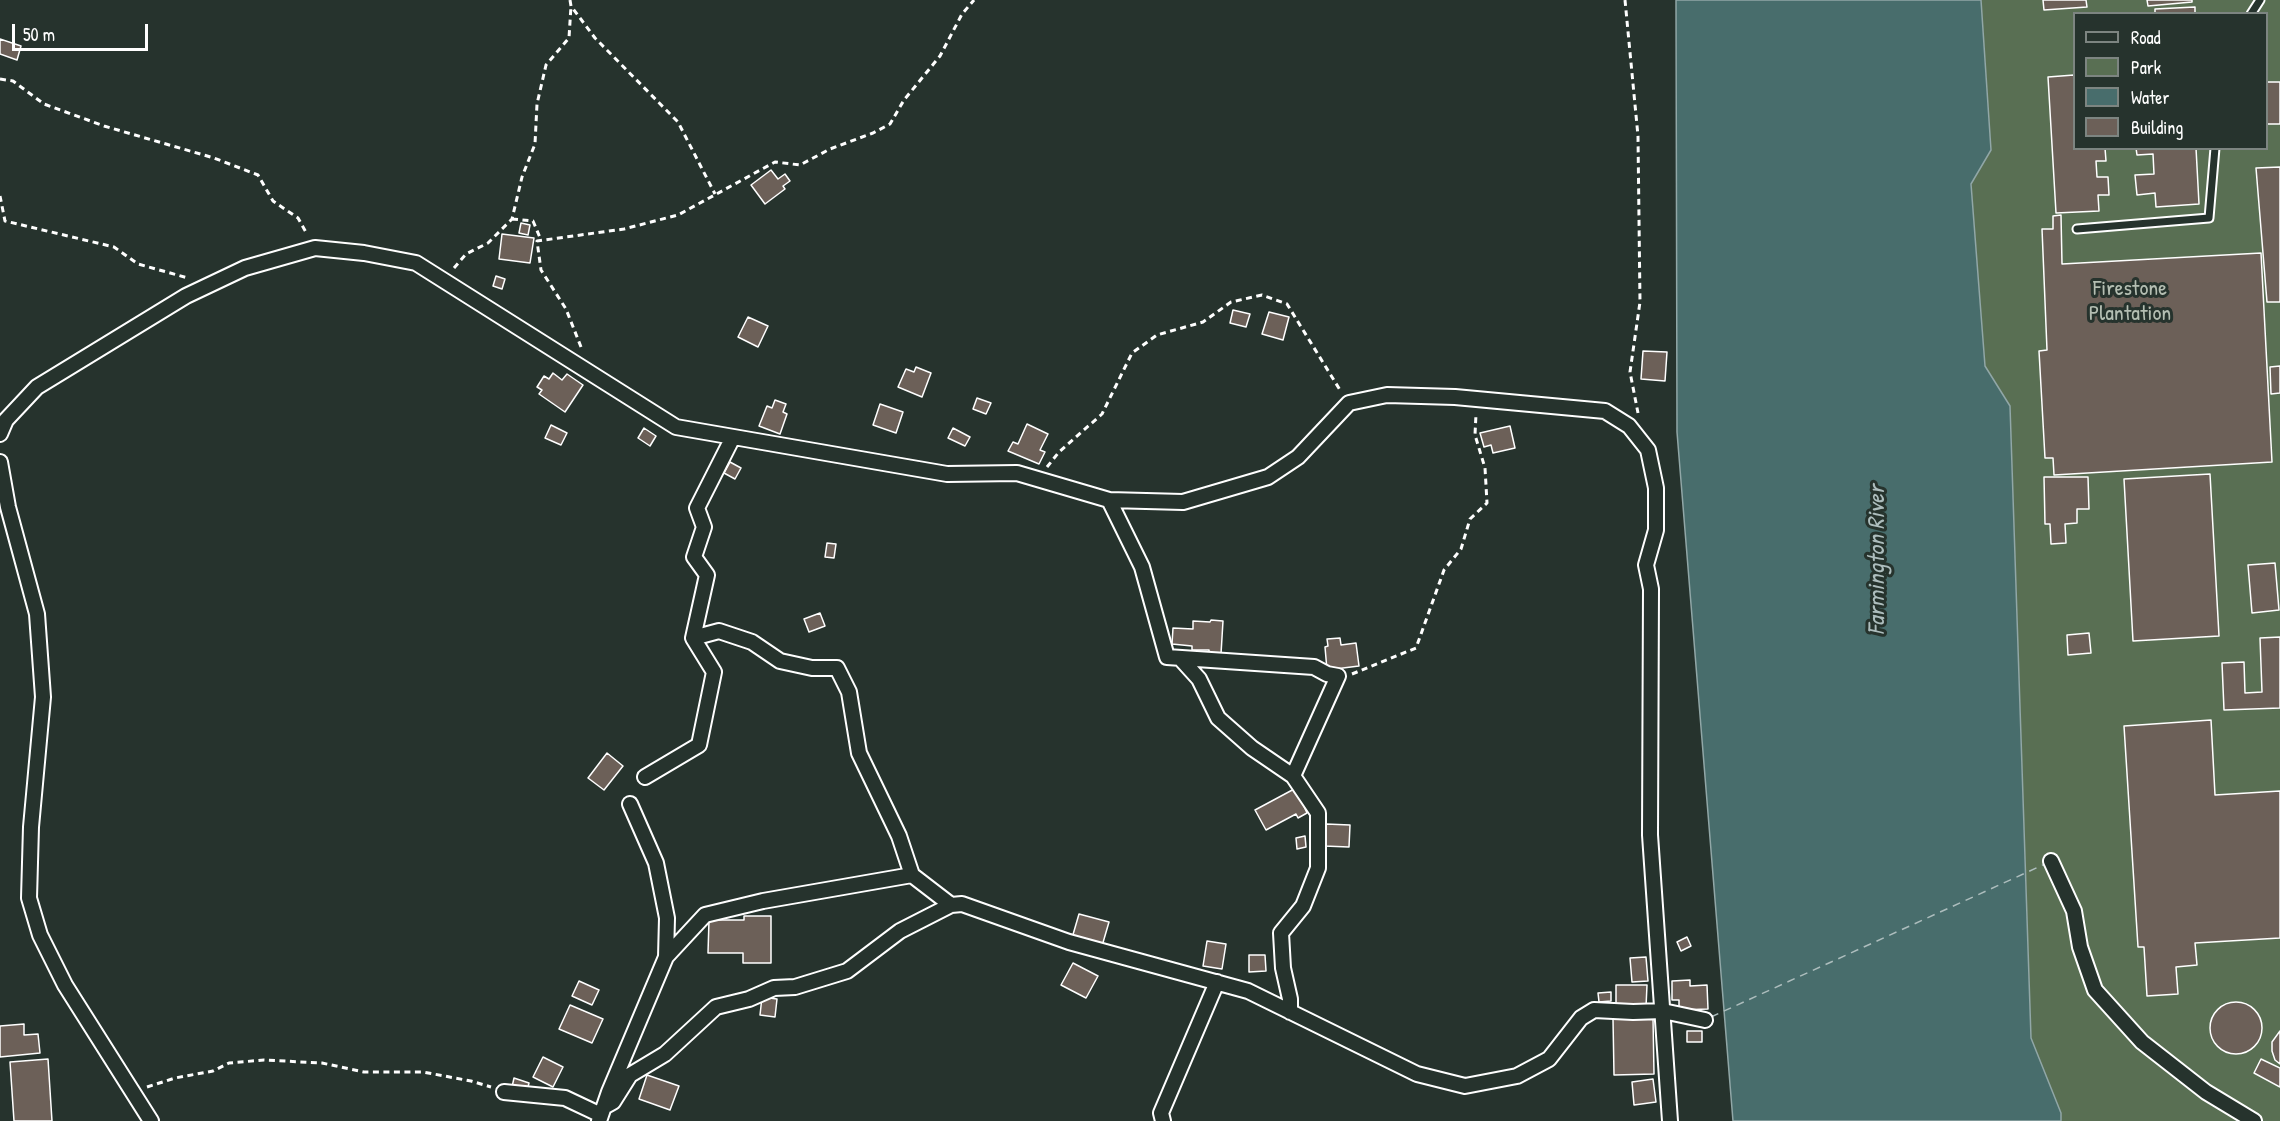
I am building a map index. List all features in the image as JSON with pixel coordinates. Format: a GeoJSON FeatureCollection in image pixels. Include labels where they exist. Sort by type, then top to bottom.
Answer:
{"type":"FeatureCollection","features":[{"type":"Feature","properties":{"kind":"street"},"geometry":{"type":"LineString","coordinates":[[0,434],[6,420],[37,387],[186,296],[245,268],[315,248],[364,253],[416,263],[676,427],[947,474],[1017,473],[1109,500],[1184,502],[1268,477],[1299,457],[1349,404],[1387,395],[1476,399],[1605,411],[1629,426],[1648,450],[1656,488],[1656,530],[1646,565],[1651,589],[1650,835],[1670,1121]]}},
{"type":"Feature","properties":{"kind":"street"},"geometry":{"type":"LineString","coordinates":[[645,777],[699,746],[714,672],[693,638],[707,575],[694,557],[704,527],[697,508],[733,437]]}},
{"type":"Feature","properties":{"kind":"street"},"geometry":{"type":"LineString","coordinates":[[0,462],[8,507],[38,614],[43,697],[31,826],[29,898],[40,934],[65,985],[151,1121]]}},
{"type":"Feature","properties":{"kind":"street"},"geometry":{"type":"LineString","coordinates":[[1109,500],[1142,567],[1167,657],[1314,667],[1327,674],[1338,676],[1293,776]]}},
{"type":"Feature","properties":{"kind":"street"},"geometry":{"type":"LineString","coordinates":[[693,638],[719,631],[752,642],[780,661],[812,668],[837,668],[849,692],[859,753],[899,836],[912,876],[951,905]]}},
{"type":"Feature","properties":{"kind":"street"},"geometry":{"type":"LineString","coordinates":[[1180,658],[1199,679],[1218,718],[1252,748],[1293,776],[1318,813],[1318,868],[1303,906],[1281,933],[1283,968],[1290,999],[1290,1011]]}},
{"type":"Feature","properties":{"kind":"street"},"geometry":{"type":"LineString","coordinates":[[630,804],[656,863],[667,918],[666,957]]}},
{"type":"Feature","properties":{"kind":"street"},"geometry":{"type":"LineString","coordinates":[[2051,861],[2074,911],[2080,947],[2095,990],[2142,1042],[2206,1092],[2253,1121]]}},
{"type":"Feature","properties":{"kind":"street"},"geometry":{"type":"LineString","coordinates":[[601,1114],[666,957],[705,915],[763,901],[912,876]]}},
{"type":"Feature","properties":{"kind":"street"},"geometry":{"type":"LineString","coordinates":[[601,1114],[613,1102],[630,1076],[665,1054],[716,1007],[748,999],[774,988],[795,987],[847,970],[900,931],[951,905],[962,904],[1068,942],[1248,991],[1417,1074],[1465,1086],[1517,1076],[1549,1059],[1581,1018],[1594,1010],[1663,1011],[1705,1020]]}},
{"type":"Feature","properties":{"kind":"street"},"geometry":{"type":"LineString","coordinates":[[1163,1121],[1161,1113],[1217,982]]}},
{"type":"Feature","properties":{"kind":"street"},"geometry":{"type":"LineString","coordinates":[[504,1092],[565,1098],[601,1114]]}},
{"type":"Feature","properties":{"kind":"lane"},"geometry":{"type":"LineString","coordinates":[[2077,229],[2209,218],[2215,150]]}},
{"type":"Feature","properties":{"kind":"path"},"geometry":{"type":"LineString","coordinates":[[444,282],[466,254],[488,243],[512,219],[522,177],[535,144],[537,104],[546,65],[569,38],[570,0]]}},
{"type":"Feature","properties":{"kind":"path"},"geometry":{"type":"LineString","coordinates":[[592,375],[566,309],[541,270],[537,241],[624,229],[678,215],[775,162],[800,165],[830,149],[890,124],[904,100],[940,56],[962,14],[974,0]]}},
{"type":"Feature","properties":{"kind":"path"},"geometry":{"type":"LineString","coordinates":[[1625,0],[1638,136],[1640,302],[1630,372],[1640,421]]}},
{"type":"Feature","properties":{"kind":"path"},"geometry":{"type":"LineString","coordinates":[[571,6],[595,38],[678,122],[715,194]]}},
{"type":"Feature","properties":{"kind":"path"},"geometry":{"type":"LineString","coordinates":[[0,79],[13,81],[44,104],[104,126],[214,158],[258,175],[273,201],[298,218],[315,248]]}},
{"type":"Feature","properties":{"kind":"path"},"geometry":{"type":"LineString","coordinates":[[0,196],[5,221],[114,247],[138,264],[210,285]]}},
{"type":"Feature","properties":{"kind":"path"},"geometry":{"type":"LineString","coordinates":[[512,219],[533,221],[541,240]]}},
{"type":"Feature","properties":{"kind":"path"},"geometry":{"type":"LineString","coordinates":[[1038,479],[1059,452],[1102,414],[1132,353],[1157,335],[1203,322],[1231,302],[1262,295],[1287,304],[1349,404]]}},
{"type":"Feature","properties":{"kind":"path"},"geometry":{"type":"LineString","coordinates":[[1338,676],[1352,674],[1416,648],[1444,570],[1461,549],[1470,519],[1487,503],[1485,468],[1475,435],[1476,399]]}},
{"type":"Feature","properties":{"kind":"path"},"geometry":{"type":"LineString","coordinates":[[132,1091],[175,1078],[213,1071],[229,1063],[264,1060],[322,1064],[364,1072],[423,1072],[471,1081],[504,1092]]}},
{"type":"Feature","properties":{"kind":"green space","name":"Firestone Plantation"},"geometry":{"type":"Polygon","coordinates":[[[1981,0],[2280,0],[2280,1121],[2061,1121],[2061,1113],[2031,1039],[2010,406],[1985,366],[1971,184],[1991,150],[1981,0]]]}},
{"type":"Feature","properties":{"kind":"water","name":"Farmington River"},"geometry":{"type":"Polygon","coordinates":[[[1676,0],[1981,0],[1991,150],[1971,184],[1985,366],[2010,406],[2031,1038],[2061,1113],[2061,1121],[1733,1121],[1677,432],[1676,0]]]}},
{"type":"Feature","properties":{"kind":"building"},"geometry":{"type":"Polygon","coordinates":[[[2043,0],[2086,0],[2087,7],[2044,10],[2043,0]]]}},
{"type":"Feature","properties":{"kind":"building"},"geometry":{"type":"Polygon","coordinates":[[[2147,0],[2192,0],[2192,2],[2148,6],[2147,0]]]}},
{"type":"Feature","properties":{"kind":"building"},"geometry":{"type":"Polygon","coordinates":[[[2195,7],[2195,12],[2155,12],[2155,9],[2195,7]]]}},
{"type":"Feature","properties":{"kind":"building"},"geometry":{"type":"Polygon","coordinates":[[[0,39],[21,46],[17,60],[0,54],[0,39]]]}},
{"type":"Feature","properties":{"kind":"building"},"geometry":{"type":"Polygon","coordinates":[[[2073,75],[2073,150],[2105,150],[2106,161],[2096,161],[2097,177],[2108,177],[2109,195],[2098,195],[2099,211],[2056,213],[2048,77],[2073,75]]]}},
{"type":"Feature","properties":{"kind":"building"},"geometry":{"type":"Polygon","coordinates":[[[2268,82],[2280,82],[2280,124],[2268,124],[2268,82]]]}},
{"type":"Feature","properties":{"kind":"building"},"geometry":{"type":"Polygon","coordinates":[[[2136,150],[2196,150],[2199,204],[2156,207],[2155,193],[2137,195],[2135,175],[2154,174],[2153,154],[2137,155],[2136,150]]]}},
{"type":"Feature","properties":{"kind":"building"},"geometry":{"type":"Polygon","coordinates":[[[2280,167],[2280,302],[2267,302],[2256,168],[2280,167]]]}},
{"type":"Feature","properties":{"kind":"building"},"geometry":{"type":"Polygon","coordinates":[[[771,170],[778,179],[785,174],[790,181],[783,186],[785,189],[765,204],[751,185],[771,170]]]}},
{"type":"Feature","properties":{"kind":"building"},"geometry":{"type":"Polygon","coordinates":[[[2061,215],[2062,264],[2261,253],[2272,462],[2054,475],[2053,458],[2045,458],[2039,351],[2047,350],[2042,229],[2053,229],[2053,216],[2061,215]]]}},
{"type":"Feature","properties":{"kind":"building"},"geometry":{"type":"Polygon","coordinates":[[[521,223],[530,225],[528,235],[519,233],[521,223]]]}},
{"type":"Feature","properties":{"kind":"building"},"geometry":{"type":"Polygon","coordinates":[[[502,234],[534,238],[530,263],[499,259],[502,234]]]}},
{"type":"Feature","properties":{"kind":"building"},"geometry":{"type":"Polygon","coordinates":[[[496,276],[505,279],[502,289],[493,286],[496,276]]]}},
{"type":"Feature","properties":{"kind":"building"},"geometry":{"type":"Polygon","coordinates":[[[1233,310],[1250,314],[1246,327],[1230,323],[1233,310]]]}},
{"type":"Feature","properties":{"kind":"building"},"geometry":{"type":"Polygon","coordinates":[[[1269,312],[1289,317],[1283,340],[1262,334],[1269,312]]]}},
{"type":"Feature","properties":{"kind":"building"},"geometry":{"type":"Polygon","coordinates":[[[748,317],[768,326],[758,347],[738,337],[748,317]]]}},
{"type":"Feature","properties":{"kind":"building"},"geometry":{"type":"Polygon","coordinates":[[[1643,351],[1667,352],[1665,381],[1641,379],[1643,351]]]}},
{"type":"Feature","properties":{"kind":"building"},"geometry":{"type":"Polygon","coordinates":[[[2280,366],[2280,393],[2271,394],[2270,367],[2280,366]]]}},
{"type":"Feature","properties":{"kind":"building"},"geometry":{"type":"Polygon","coordinates":[[[916,367],[931,373],[922,397],[898,387],[906,369],[914,372],[916,367]]]}},
{"type":"Feature","properties":{"kind":"building"},"geometry":{"type":"Polygon","coordinates":[[[553,373],[562,380],[567,374],[583,385],[565,412],[539,394],[542,390],[537,387],[544,376],[549,379],[553,373]]]}},
{"type":"Feature","properties":{"kind":"building"},"geometry":{"type":"Polygon","coordinates":[[[977,398],[991,403],[986,414],[973,409],[977,398]]]}},
{"type":"Feature","properties":{"kind":"building"},"geometry":{"type":"Polygon","coordinates":[[[775,400],[786,404],[783,412],[787,414],[780,434],[759,426],[767,406],[772,408],[775,400]]]}},
{"type":"Feature","properties":{"kind":"building"},"geometry":{"type":"Polygon","coordinates":[[[880,404],[903,412],[896,433],[873,425],[880,404]]]}},
{"type":"Feature","properties":{"kind":"building"},"geometry":{"type":"Polygon","coordinates":[[[1027,424],[1048,434],[1040,450],[1045,452],[1039,464],[1008,451],[1013,442],[1018,444],[1027,424]]]}},
{"type":"Feature","properties":{"kind":"building"},"geometry":{"type":"Polygon","coordinates":[[[551,425],[567,433],[561,445],[545,438],[551,425]]]}},
{"type":"Feature","properties":{"kind":"building"},"geometry":{"type":"Polygon","coordinates":[[[1510,426],[1515,448],[1493,453],[1491,445],[1484,447],[1480,433],[1510,426]]]}},
{"type":"Feature","properties":{"kind":"building"},"geometry":{"type":"Polygon","coordinates":[[[644,428],[656,436],[650,446],[638,438],[644,428]]]}},
{"type":"Feature","properties":{"kind":"building"},"geometry":{"type":"Polygon","coordinates":[[[953,428],[970,437],[965,446],[948,438],[953,428]]]}},
{"type":"Feature","properties":{"kind":"building"},"geometry":{"type":"Polygon","coordinates":[[[730,462],[741,468],[735,479],[724,473],[730,462]]]}},
{"type":"Feature","properties":{"kind":"building"},"geometry":{"type":"Polygon","coordinates":[[[2210,474],[2219,636],[2133,641],[2124,479],[2210,474]]]}},
{"type":"Feature","properties":{"kind":"building"},"geometry":{"type":"Polygon","coordinates":[[[2044,477],[2088,477],[2089,509],[2077,509],[2077,523],[2065,524],[2066,543],[2051,544],[2050,524],[2045,524],[2044,477]]]}},
{"type":"Feature","properties":{"kind":"building"},"geometry":{"type":"Polygon","coordinates":[[[827,543],[836,544],[834,558],[825,557],[827,543]]]}},
{"type":"Feature","properties":{"kind":"building"},"geometry":{"type":"Polygon","coordinates":[[[2275,563],[2279,610],[2252,613],[2248,565],[2275,563]]]}},
{"type":"Feature","properties":{"kind":"building"},"geometry":{"type":"Polygon","coordinates":[[[820,613],[825,626],[809,632],[804,619],[820,613]]]}},
{"type":"Feature","properties":{"kind":"building"},"geometry":{"type":"Polygon","coordinates":[[[1211,620],[1223,621],[1221,654],[1209,653],[1209,650],[1192,650],[1192,646],[1172,644],[1173,628],[1193,629],[1193,621],[1210,622],[1211,620]]]}},
{"type":"Feature","properties":{"kind":"building"},"geometry":{"type":"Polygon","coordinates":[[[2089,633],[2091,653],[2068,655],[2067,635],[2089,633]]]}},
{"type":"Feature","properties":{"kind":"building"},"geometry":{"type":"Polygon","coordinates":[[[2280,637],[2280,708],[2224,710],[2222,663],[2244,662],[2245,693],[2262,692],[2260,638],[2280,637]]]}},
{"type":"Feature","properties":{"kind":"building"},"geometry":{"type":"Polygon","coordinates":[[[1340,638],[1341,645],[1356,643],[1359,666],[1327,670],[1325,647],[1328,646],[1327,639],[1340,638]]]}},
{"type":"Feature","properties":{"kind":"building"},"geometry":{"type":"Polygon","coordinates":[[[2211,720],[2215,795],[2280,791],[2280,938],[2195,943],[2197,965],[2176,967],[2178,994],[2147,996],[2144,947],[2138,947],[2124,726],[2211,720]]]}},
{"type":"Feature","properties":{"kind":"building"},"geometry":{"type":"Polygon","coordinates":[[[607,753],[623,766],[604,790],[588,778],[607,753]]]}},
{"type":"Feature","properties":{"kind":"building"},"geometry":{"type":"Polygon","coordinates":[[[1296,788],[1307,813],[1298,818],[1296,814],[1266,830],[1255,810],[1296,788]]]}},
{"type":"Feature","properties":{"kind":"building"},"geometry":{"type":"Polygon","coordinates":[[[1326,824],[1350,825],[1349,847],[1324,846],[1326,824]]]}},
{"type":"Feature","properties":{"kind":"building"},"geometry":{"type":"Polygon","coordinates":[[[1305,836],[1306,847],[1297,849],[1296,838],[1305,836]]]}},
{"type":"Feature","properties":{"kind":"building"},"geometry":{"type":"Polygon","coordinates":[[[1079,914],[1109,922],[1102,946],[1072,938],[1079,914]]]}},
{"type":"Feature","properties":{"kind":"building"},"geometry":{"type":"Polygon","coordinates":[[[744,916],[771,916],[771,963],[743,963],[743,953],[708,953],[709,920],[744,920],[744,916]]]}},
{"type":"Feature","properties":{"kind":"building"},"geometry":{"type":"Polygon","coordinates":[[[1687,937],[1691,946],[1681,951],[1677,942],[1687,937]]]}},
{"type":"Feature","properties":{"kind":"building"},"geometry":{"type":"Polygon","coordinates":[[[1207,941],[1226,944],[1222,969],[1203,966],[1207,941]]]}},
{"type":"Feature","properties":{"kind":"building"},"geometry":{"type":"Polygon","coordinates":[[[1249,955],[1265,955],[1266,971],[1249,972],[1249,955]]]}},
{"type":"Feature","properties":{"kind":"building"},"geometry":{"type":"Polygon","coordinates":[[[1646,957],[1648,981],[1632,982],[1630,958],[1646,957]]]}},
{"type":"Feature","properties":{"kind":"building"},"geometry":{"type":"Polygon","coordinates":[[[1073,963],[1098,976],[1086,998],[1061,985],[1073,963]]]}},
{"type":"Feature","properties":{"kind":"building"},"geometry":{"type":"Polygon","coordinates":[[[1690,980],[1690,986],[1707,985],[1708,1009],[1679,1010],[1679,1000],[1672,1000],[1672,981],[1690,980]]]}},
{"type":"Feature","properties":{"kind":"building"},"geometry":{"type":"Polygon","coordinates":[[[579,981],[599,990],[592,1005],[572,996],[579,981]]]}},
{"type":"Feature","properties":{"kind":"building"},"geometry":{"type":"Polygon","coordinates":[[[1616,985],[1647,985],[1646,1007],[1616,1007],[1616,985]]]}},
{"type":"Feature","properties":{"kind":"building"},"geometry":{"type":"Polygon","coordinates":[[[1611,992],[1611,1001],[1599,1002],[1598,993],[1611,992]]]}},
{"type":"Feature","properties":{"kind":"building"},"geometry":{"type":"Polygon","coordinates":[[[762,997],[777,999],[775,1017],[760,1015],[762,997]]]}},
{"type":"Feature","properties":{"kind":"building"},"geometry":{"type":"Polygon","coordinates":[[[2236,1002],[2246,1004],[2254,1010],[2260,1018],[2262,1028],[2260,1038],[2254,1046],[2246,1052],[2236,1054],[2226,1052],[2218,1046],[2212,1038],[2210,1028],[2212,1018],[2218,1010],[2226,1004],[2236,1002]]]}},
{"type":"Feature","properties":{"kind":"building"},"geometry":{"type":"Polygon","coordinates":[[[570,1005],[603,1019],[592,1043],[559,1029],[570,1005]]]}},
{"type":"Feature","properties":{"kind":"building"},"geometry":{"type":"Polygon","coordinates":[[[1653,1018],[1654,1074],[1614,1075],[1613,1019],[1653,1018]]]}},
{"type":"Feature","properties":{"kind":"building"},"geometry":{"type":"Polygon","coordinates":[[[24,1024],[24,1035],[38,1034],[40,1053],[0,1057],[0,1026],[24,1024]]]}},
{"type":"Feature","properties":{"kind":"building"},"geometry":{"type":"Polygon","coordinates":[[[1687,1031],[1702,1031],[1702,1042],[1687,1042],[1687,1031]]]}},
{"type":"Feature","properties":{"kind":"building"},"geometry":{"type":"Polygon","coordinates":[[[2280,1031],[2280,1064],[2275,1060],[2272,1042],[2280,1031]]]}},
{"type":"Feature","properties":{"kind":"building"},"geometry":{"type":"Polygon","coordinates":[[[543,1057],[563,1067],[553,1087],[533,1077],[543,1057]]]}},
{"type":"Feature","properties":{"kind":"building"},"geometry":{"type":"Polygon","coordinates":[[[48,1059],[52,1121],[14,1121],[10,1062],[48,1059]]]}},
{"type":"Feature","properties":{"kind":"building"},"geometry":{"type":"Polygon","coordinates":[[[2261,1059],[2280,1068],[2280,1087],[2254,1073],[2261,1059]]]}},
{"type":"Feature","properties":{"kind":"building"},"geometry":{"type":"Polygon","coordinates":[[[647,1075],[679,1086],[670,1110],[639,1099],[647,1075]]]}},
{"type":"Feature","properties":{"kind":"building"},"geometry":{"type":"Polygon","coordinates":[[[514,1078],[529,1083],[527,1091],[512,1087],[514,1078]]]}},
{"type":"Feature","properties":{"kind":"building"},"geometry":{"type":"Polygon","coordinates":[[[1653,1079],[1656,1102],[1634,1105],[1632,1082],[1653,1079]]]}},
{"type":"Feature","properties":{"kind":"ferry route"},"geometry":{"type":"LineString","coordinates":[[1711,1017],[2045,864]]}}]}
